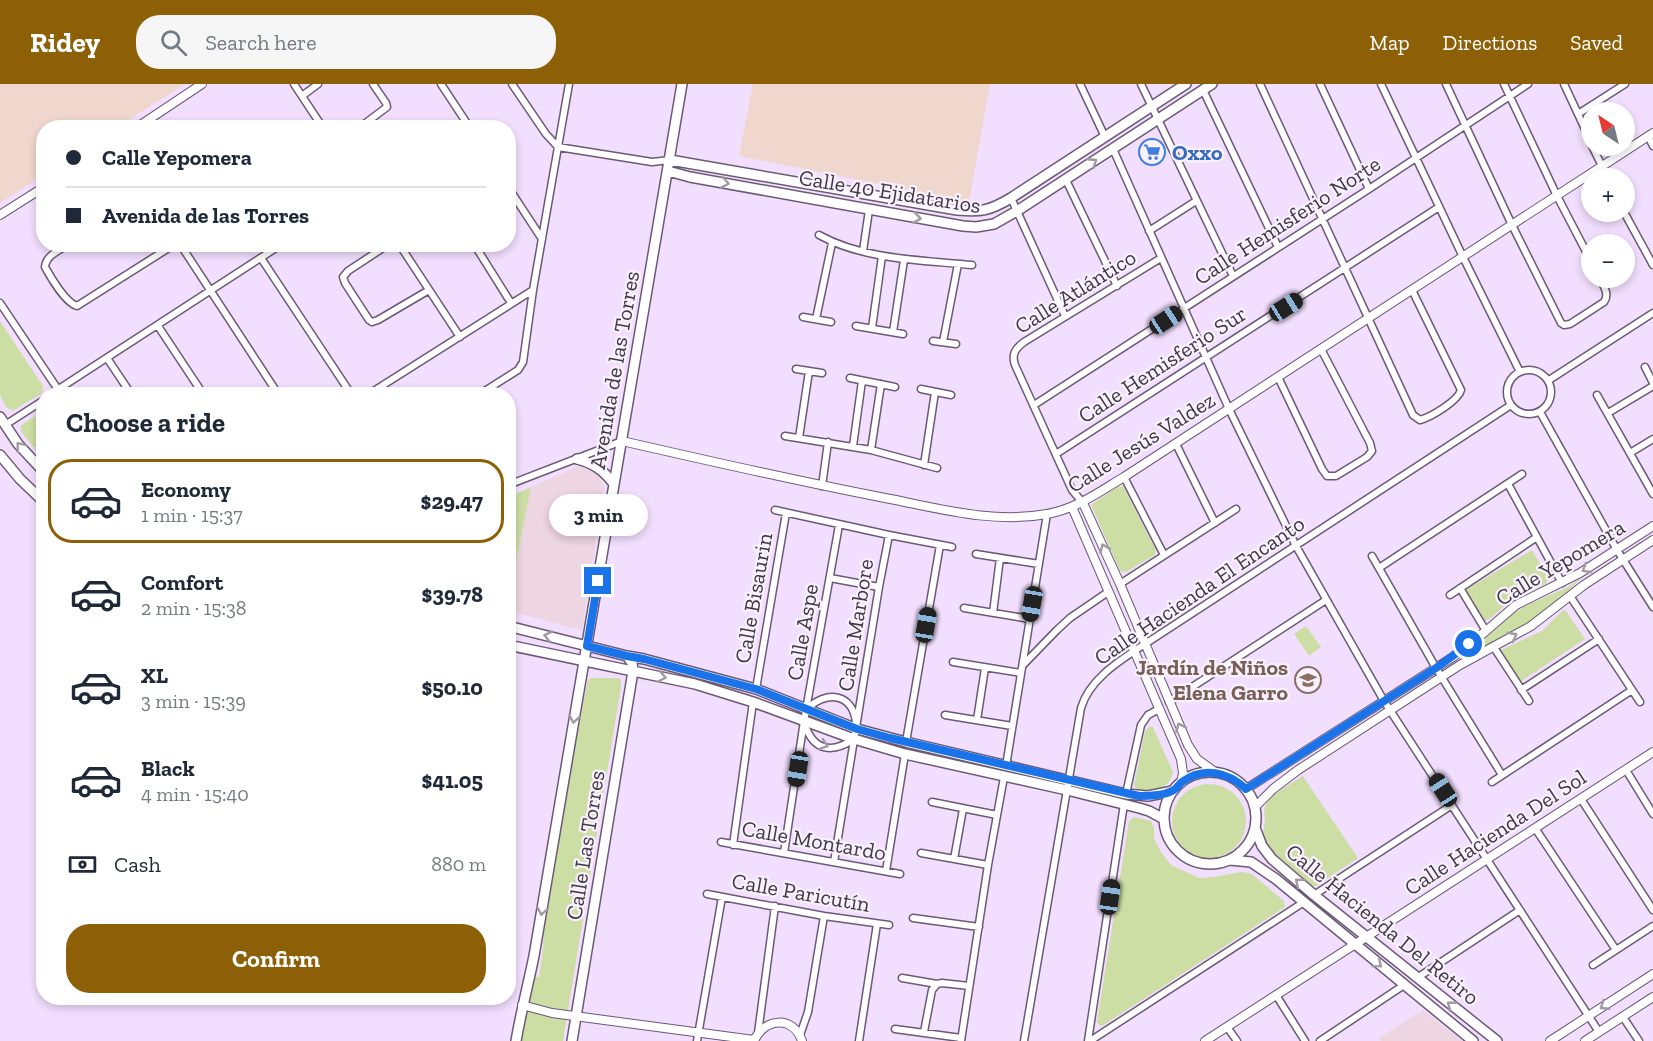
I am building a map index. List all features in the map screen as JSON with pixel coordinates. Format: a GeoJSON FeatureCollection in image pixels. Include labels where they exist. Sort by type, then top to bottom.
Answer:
{"type":"FeatureCollection","features":[{"type":"Feature","properties":{"kind":"main road","name":"Avenida de las Torres"},"geometry":{"type":"LineString","coordinates":[[516,1041],[534,956],[682,84]]}},
{"type":"Feature","properties":{"kind":"main road","name":"Calle 40 Ejidatarios"},"geometry":{"type":"LineString","coordinates":[[670,160],[957,210],[985,211],[1011,198],[1186,84]]}},
{"type":"Feature","properties":{"kind":"main road","name":"Calle 40 Ejidatarios"},"geometry":{"type":"LineString","coordinates":[[668,171],[869,210],[976,227],[994,224],[1017,211],[1212,84]]}},
{"type":"Feature","properties":{"kind":"main road"},"geometry":{"type":"LineString","coordinates":[[2,421],[18,444],[36,463]]}},
{"type":"Feature","properties":{"kind":"main road"},"geometry":{"type":"LineString","coordinates":[[0,455],[36,494]]}},
{"type":"Feature","properties":{"kind":"main road"},"geometry":{"type":"LineString","coordinates":[[577,459],[602,470],[614,484]]}},
{"type":"Feature","properties":{"kind":"main road"},"geometry":{"type":"LineString","coordinates":[[516,628],[655,661],[756,689],[857,729],[1006,765],[1149,811],[1164,819]]}},
{"type":"Feature","properties":{"kind":"main road"},"geometry":{"type":"LineString","coordinates":[[516,647],[695,684],[753,702],[854,739],[905,754],[1004,777],[1148,796],[1173,791]]}},
{"type":"Feature","properties":{"kind":"main road"},"geometry":{"type":"LineString","coordinates":[[627,656],[632,663],[633,671]]}},
{"type":"Feature","properties":{"kind":"main road","name":"Calle Las Torres"},"geometry":{"type":"LineString","coordinates":[[572,1041],[633,671]]}},
{"type":"Feature","properties":{"kind":"main road"},"geometry":{"type":"LineString","coordinates":[[1215,772],[1232,778],[1246,789],[1257,817],[1252,838],[1239,855],[1219,864],[1207,864],[1196,862],[1177,850],[1170,841],[1164,819],[1168,800],[1181,783],[1191,776],[1215,772]]}},
{"type":"Feature","properties":{"kind":"main road","name":"Calle Hacienda Del Retiro"},"geometry":{"type":"LineString","coordinates":[[1255,828],[1262,846],[1272,859],[1497,1041]]}},
{"type":"Feature","properties":{"kind":"main road","name":"Calle Hacienda Del Retiro"},"geometry":{"type":"LineString","coordinates":[[1230,860],[1251,862],[1260,867],[1473,1041]]}},
{"type":"Feature","properties":{"kind":"street"},"geometry":{"type":"LineString","coordinates":[[148,120],[202,84]]}},
{"type":"Feature","properties":{"kind":"street"},"geometry":{"type":"LineString","coordinates":[[294,84],[318,120]]}},
{"type":"Feature","properties":{"kind":"street"},"geometry":{"type":"LineString","coordinates":[[302,96],[318,84]]}},
{"type":"Feature","properties":{"kind":"street"},"geometry":{"type":"LineString","coordinates":[[370,120],[387,107],[373,84]]}},
{"type":"Feature","properties":{"kind":"street"},"geometry":{"type":"LineString","coordinates":[[441,84],[464,120]]}},
{"type":"Feature","properties":{"kind":"street"},"geometry":{"type":"LineString","coordinates":[[512,84],[546,134],[558,147],[652,162],[670,160]]}},
{"type":"Feature","properties":{"kind":"street"},"geometry":{"type":"LineString","coordinates":[[491,387],[521,366],[569,84]]}},
{"type":"Feature","properties":{"kind":"street"},"geometry":{"type":"LineString","coordinates":[[1080,84],[1105,137]]}},
{"type":"Feature","properties":{"kind":"street"},"geometry":{"type":"LineString","coordinates":[[1141,84],[1233,276]]}},
{"type":"Feature","properties":{"kind":"street"},"geometry":{"type":"LineString","coordinates":[[1260,84],[1368,318],[1416,418],[1420,420],[1455,399],[1460,394],[1460,387],[1412,290]]}},
{"type":"Feature","properties":{"kind":"street"},"geometry":{"type":"LineString","coordinates":[[1320,84],[1369,189]]}},
{"type":"Feature","properties":{"kind":"street"},"geometry":{"type":"LineString","coordinates":[[1381,84],[1520,372]]}},
{"type":"Feature","properties":{"kind":"street"},"geometry":{"type":"LineString","coordinates":[[1446,84],[1512,225],[1564,325],[1570,324],[1604,302],[1607,294],[1604,288]]}},
{"type":"Feature","properties":{"kind":"street"},"geometry":{"type":"LineString","coordinates":[[1504,84],[1581,242]]}},
{"type":"Feature","properties":{"kind":"street","name":"Calle Hemisferio Norte"},"geometry":{"type":"LineString","coordinates":[[1034,405],[1528,84]]}},
{"type":"Feature","properties":{"kind":"street"},"geometry":{"type":"LineString","coordinates":[[1563,84],[1581,121]]}},
{"type":"Feature","properties":{"kind":"street"},"geometry":{"type":"LineString","coordinates":[[1578,114],[1625,84]]}},
{"type":"Feature","properties":{"kind":"street"},"geometry":{"type":"LineString","coordinates":[[1203,90],[1278,247]]}},
{"type":"Feature","properties":{"kind":"street"},"geometry":{"type":"LineString","coordinates":[[1650,134],[1653,147]]}},
{"type":"Feature","properties":{"kind":"street","name":"Calle Jesús Valdez"},"geometry":{"type":"LineString","coordinates":[[622,441],[822,486],[980,516],[998,518],[1047,514],[1072,507],[1176,444],[1650,134]]}},
{"type":"Feature","properties":{"kind":"street"},"geometry":{"type":"LineString","coordinates":[[1113,149],[1229,409],[1296,546],[1390,711],[1599,1032]]}},
{"type":"Feature","properties":{"kind":"street"},"geometry":{"type":"LineString","coordinates":[[1597,156],[1601,166]]}},
{"type":"Feature","properties":{"kind":"street"},"geometry":{"type":"LineString","coordinates":[[652,162],[668,171]]}},
{"type":"Feature","properties":{"kind":"street"},"geometry":{"type":"LineString","coordinates":[[1066,180],[1117,286]]}},
{"type":"Feature","properties":{"kind":"street"},"geometry":{"type":"LineString","coordinates":[[0,215],[36,192]]}},
{"type":"Feature","properties":{"kind":"street"},"geometry":{"type":"LineString","coordinates":[[1011,198],[1065,316]]}},
{"type":"Feature","properties":{"kind":"street"},"geometry":{"type":"LineString","coordinates":[[516,199],[542,239]]}},
{"type":"Feature","properties":{"kind":"street"},"geometry":{"type":"LineString","coordinates":[[1149,231],[1196,201]]}},
{"type":"Feature","properties":{"kind":"street","name":"Calle Hemisferio Sur"},"geometry":{"type":"LineString","coordinates":[[1056,454],[1439,207]]}},
{"type":"Feature","properties":{"kind":"street"},"geometry":{"type":"LineString","coordinates":[[863,251],[869,210]]}},
{"type":"Feature","properties":{"kind":"street"},"geometry":{"type":"LineString","coordinates":[[1629,222],[1653,265]]}},
{"type":"Feature","properties":{"kind":"street"},"geometry":{"type":"LineString","coordinates":[[819,236],[832,243],[882,256],[972,265]]}},
{"type":"Feature","properties":{"kind":"street"},"geometry":{"type":"LineString","coordinates":[[816,319],[832,243]]}},
{"type":"Feature","properties":{"kind":"street"},"geometry":{"type":"LineString","coordinates":[[57,252],[48,258],[45,267],[74,306],[162,252]]}},
{"type":"Feature","properties":{"kind":"street"},"geometry":{"type":"LineString","coordinates":[[185,252],[273,387]]}},
{"type":"Feature","properties":{"kind":"street"},"geometry":{"type":"LineString","coordinates":[[67,387],[107,358],[270,252]]}},
{"type":"Feature","properties":{"kind":"street"},"geometry":{"type":"LineString","coordinates":[[377,252],[348,271],[343,277],[372,322],[429,290]]}},
{"type":"Feature","properties":{"kind":"street"},"geometry":{"type":"LineString","coordinates":[[404,252],[460,337]]}},
{"type":"Feature","properties":{"kind":"street"},"geometry":{"type":"LineString","coordinates":[[479,252],[511,303]]}},
{"type":"Feature","properties":{"kind":"street"},"geometry":{"type":"LineString","coordinates":[[872,328],[882,256]]}},
{"type":"Feature","properties":{"kind":"street"},"geometry":{"type":"LineString","coordinates":[[261,258],[346,387]]}},
{"type":"Feature","properties":{"kind":"street","name":"Calle Atlántico"},"geometry":{"type":"LineString","coordinates":[[1083,502],[1072,490],[1013,356],[1024,342],[1161,258]]}},
{"type":"Feature","properties":{"kind":"street"},"geometry":{"type":"LineString","coordinates":[[893,332],[904,260]]}},
{"type":"Feature","properties":{"kind":"street"},"geometry":{"type":"LineString","coordinates":[[943,342],[958,264]]}},
{"type":"Feature","properties":{"kind":"street"},"geometry":{"type":"LineString","coordinates":[[380,387],[533,290]]}},
{"type":"Feature","properties":{"kind":"street"},"geometry":{"type":"LineString","coordinates":[[0,303],[57,387]]}},
{"type":"Feature","properties":{"kind":"street"},"geometry":{"type":"LineString","coordinates":[[1549,380],[1653,313]]}},
{"type":"Feature","properties":{"kind":"street"},"geometry":{"type":"LineString","coordinates":[[803,317],[831,322]]}},
{"type":"Feature","properties":{"kind":"street"},"geometry":{"type":"LineString","coordinates":[[158,326],[198,387]]}},
{"type":"Feature","properties":{"kind":"street"},"geometry":{"type":"LineString","coordinates":[[856,326],[903,334]]}},
{"type":"Feature","properties":{"kind":"street"},"geometry":{"type":"LineString","coordinates":[[933,341],[956,344]]}},
{"type":"Feature","properties":{"kind":"street"},"geometry":{"type":"LineString","coordinates":[[1278,377],[1327,476],[1336,476],[1367,457],[1372,451],[1370,442],[1321,349]]}},
{"type":"Feature","properties":{"kind":"street"},"geometry":{"type":"LineString","coordinates":[[107,358],[126,387]]}},
{"type":"Feature","properties":{"kind":"street"},"geometry":{"type":"LineString","coordinates":[[1608,413],[1653,384],[1645,367]]}},
{"type":"Feature","properties":{"kind":"street"},"geometry":{"type":"LineString","coordinates":[[796,369],[822,373]]}},
{"type":"Feature","properties":{"kind":"street"},"geometry":{"type":"LineString","coordinates":[[1526,370],[1539,372],[1549,380],[1552,394],[1546,408],[1540,412],[1527,415],[1511,405],[1508,399],[1508,387],[1514,376],[1520,372],[1526,370]]}},
{"type":"Feature","properties":{"kind":"street"},"geometry":{"type":"LineString","coordinates":[[799,438],[809,371]]}},
{"type":"Feature","properties":{"kind":"street"},"geometry":{"type":"LineString","coordinates":[[850,378],[895,387]]}},
{"type":"Feature","properties":{"kind":"street"},"geometry":{"type":"LineString","coordinates":[[853,446],[862,381]]}},
{"type":"Feature","properties":{"kind":"street"},"geometry":{"type":"LineString","coordinates":[[871,450],[881,384]]}},
{"type":"Feature","properties":{"kind":"street"},"geometry":{"type":"LineString","coordinates":[[921,390],[951,395]]}},
{"type":"Feature","properties":{"kind":"street"},"geometry":{"type":"LineString","coordinates":[[924,465],[935,392]]}},
{"type":"Feature","properties":{"kind":"street"},"geometry":{"type":"LineString","coordinates":[[1597,395],[1653,494]]}},
{"type":"Feature","properties":{"kind":"street"},"geometry":{"type":"LineString","coordinates":[[2,421],[36,404]]}},
{"type":"Feature","properties":{"kind":"street","name":"Calle Hacienda El Encanto"},"geometry":{"type":"LineString","coordinates":[[1024,1041],[1068,785],[1084,699],[1089,689],[1098,679],[1145,644],[1511,405]]}},
{"type":"Feature","properties":{"kind":"street"},"geometry":{"type":"LineString","coordinates":[[1540,412],[1617,550],[1653,606]]}},
{"type":"Feature","properties":{"kind":"street"},"geometry":{"type":"LineString","coordinates":[[785,436],[853,446],[937,468]]}},
{"type":"Feature","properties":{"kind":"street"},"geometry":{"type":"LineString","coordinates":[[1630,453],[1653,439]]}},
{"type":"Feature","properties":{"kind":"street"},"geometry":{"type":"LineString","coordinates":[[516,482],[622,441]]}},
{"type":"Feature","properties":{"kind":"street"},"geometry":{"type":"LineString","coordinates":[[822,486],[828,442]]}},
{"type":"Feature","properties":{"kind":"street"},"geometry":{"type":"LineString","coordinates":[[1176,444],[1215,523]]}},
{"type":"Feature","properties":{"kind":"street"},"geometry":{"type":"LineString","coordinates":[[1379,568],[1522,474]]}},
{"type":"Feature","properties":{"kind":"street"},"geometry":{"type":"LineString","coordinates":[[1124,477],[1164,555]]}},
{"type":"Feature","properties":{"kind":"street"},"geometry":{"type":"LineString","coordinates":[[1508,484],[1562,583]]}},
{"type":"Feature","properties":{"kind":"street","name":"Calle Atlántico"},"geometry":{"type":"LineString","coordinates":[[1072,490],[1072,507]]}},
{"type":"Feature","properties":{"kind":"street"},"geometry":{"type":"LineString","coordinates":[[1083,502],[1193,753],[1205,766],[1215,772]]}},
{"type":"Feature","properties":{"kind":"street"},"geometry":{"type":"LineString","coordinates":[[1072,507],[1181,759],[1183,773],[1181,783]]}},
{"type":"Feature","properties":{"kind":"street"},"geometry":{"type":"LineString","coordinates":[[1120,584],[1236,509]]}},
{"type":"Feature","properties":{"kind":"street"},"geometry":{"type":"LineString","coordinates":[[775,510],[952,547]]}},
{"type":"Feature","properties":{"kind":"street","name":"Calle Bisaurin"},"geometry":{"type":"LineString","coordinates":[[756,689],[786,513]]}},
{"type":"Feature","properties":{"kind":"street"},"geometry":{"type":"LineString","coordinates":[[1006,765],[1047,514]]}},
{"type":"Feature","properties":{"kind":"street","name":"Calle Aspe"},"geometry":{"type":"LineString","coordinates":[[784,853],[804,721],[839,525]]}},
{"type":"Feature","properties":{"kind":"street","name":"Calle Yepomera"},"geometry":{"type":"LineString","coordinates":[[1246,789],[1436,668],[1486,631],[1515,605],[1580,573],[1653,526]]}},
{"type":"Feature","properties":{"kind":"street","name":"Calle Marbore"},"geometry":{"type":"LineString","coordinates":[[834,862],[889,535]]}},
{"type":"Feature","properties":{"kind":"street"},"geometry":{"type":"LineString","coordinates":[[1450,595],[1537,537]]}},
{"type":"Feature","properties":{"kind":"street","name":"Calle Yepomera"},"geometry":{"type":"LineString","coordinates":[[1255,807],[1281,781],[1493,646],[1531,626],[1584,585],[1653,540]]}},
{"type":"Feature","properties":{"kind":"street"},"geometry":{"type":"LineString","coordinates":[[906,742],[940,545]]}},
{"type":"Feature","properties":{"kind":"street"},"geometry":{"type":"LineString","coordinates":[[976,554],[1039,564]]}},
{"type":"Feature","properties":{"kind":"street"},"geometry":{"type":"LineString","coordinates":[[1372,556],[1436,668],[1503,775]]}},
{"type":"Feature","properties":{"kind":"street"},"geometry":{"type":"LineString","coordinates":[[993,613],[1000,558]]}},
{"type":"Feature","properties":{"kind":"street"},"geometry":{"type":"LineString","coordinates":[[830,578],[879,587]]}},
{"type":"Feature","properties":{"kind":"street"},"geometry":{"type":"LineString","coordinates":[[1460,588],[1486,631]]}},
{"type":"Feature","properties":{"kind":"street"},"geometry":{"type":"LineString","coordinates":[[953,662],[985,668],[1022,669],[1070,618],[1108,592]]}},
{"type":"Feature","properties":{"kind":"street"},"geometry":{"type":"LineString","coordinates":[[1570,596],[1640,702]]}},
{"type":"Feature","properties":{"kind":"street"},"geometry":{"type":"LineString","coordinates":[[1169,702],[1326,600]]}},
{"type":"Feature","properties":{"kind":"street"},"geometry":{"type":"LineString","coordinates":[[964,608],[1029,619]]}},
{"type":"Feature","properties":{"kind":"street"},"geometry":{"type":"LineString","coordinates":[[1521,690],[1599,639]]}},
{"type":"Feature","properties":{"kind":"street"},"geometry":{"type":"LineString","coordinates":[[1493,646],[1529,701]]}},
{"type":"Feature","properties":{"kind":"street"},"geometry":{"type":"LineString","coordinates":[[977,720],[985,668]]}},
{"type":"Feature","properties":{"kind":"street"},"geometry":{"type":"LineString","coordinates":[[1492,782],[1632,690]]}},
{"type":"Feature","properties":{"kind":"street"},"geometry":{"type":"LineString","coordinates":[[807,710],[820,699],[828,696],[838,697],[852,708],[857,729]]}},
{"type":"Feature","properties":{"kind":"street"},"geometry":{"type":"LineString","coordinates":[[733,845],[753,702]]}},
{"type":"Feature","properties":{"kind":"street"},"geometry":{"type":"LineString","coordinates":[[1126,794],[1141,725],[1148,715],[1159,709]]}},
{"type":"Feature","properties":{"kind":"street"},"geometry":{"type":"LineString","coordinates":[[945,715],[1012,726]]}},
{"type":"Feature","properties":{"kind":"street"},"geometry":{"type":"LineString","coordinates":[[804,721],[811,737],[821,746],[836,748],[854,739]]}},
{"type":"Feature","properties":{"kind":"street","name":"Calle Hacienda Del Sol"},"geometry":{"type":"LineString","coordinates":[[1205,1041],[1653,752]]}},
{"type":"Feature","properties":{"kind":"street"},"geometry":{"type":"LineString","coordinates":[[886,871],[905,754]]}},
{"type":"Feature","properties":{"kind":"street"},"geometry":{"type":"LineString","coordinates":[[1626,770],[1653,814]]}},
{"type":"Feature","properties":{"kind":"street"},"geometry":{"type":"LineString","coordinates":[[895,1029],[924,1032],[961,1040],[1004,777]]}},
{"type":"Feature","properties":{"kind":"street"},"geometry":{"type":"LineString","coordinates":[[1581,799],[1653,910]]}},
{"type":"Feature","properties":{"kind":"street"},"geometry":{"type":"LineString","coordinates":[[932,802],[997,815]]}},
{"type":"Feature","properties":{"kind":"street"},"geometry":{"type":"LineString","coordinates":[[1089,1041],[1124,804]]}},
{"type":"Feature","properties":{"kind":"street"},"geometry":{"type":"LineString","coordinates":[[1314,895],[1452,805]]}},
{"type":"Feature","properties":{"kind":"street"},"geometry":{"type":"LineString","coordinates":[[954,859],[963,809]]}},
{"type":"Feature","properties":{"kind":"street"},"geometry":{"type":"LineString","coordinates":[[1535,828],[1616,950]]}},
{"type":"Feature","properties":{"kind":"street","name":"Calle Montardo"},"geometry":{"type":"LineString","coordinates":[[721,842],[900,874]]}},
{"type":"Feature","properties":{"kind":"street"},"geometry":{"type":"LineString","coordinates":[[921,853],[988,865]]}},
{"type":"Feature","properties":{"kind":"street","name":"Calle Paricutín"},"geometry":{"type":"LineString","coordinates":[[707,894],[877,924],[889,924]]}},
{"type":"Feature","properties":{"kind":"street"},"geometry":{"type":"LineString","coordinates":[[697,1037],[722,897]]}},
{"type":"Feature","properties":{"kind":"street"},"geometry":{"type":"LineString","coordinates":[[1089,1041],[1304,902]]}},
{"type":"Feature","properties":{"kind":"street"},"geometry":{"type":"LineString","coordinates":[[755,1038],[775,906]]}},
{"type":"Feature","properties":{"kind":"street"},"geometry":{"type":"LineString","coordinates":[[1418,978],[1520,910]]}},
{"type":"Feature","properties":{"kind":"street"},"geometry":{"type":"LineString","coordinates":[[801,1038],[808,1012],[824,915]]}},
{"type":"Feature","properties":{"kind":"street"},"geometry":{"type":"LineString","coordinates":[[913,918],[979,927]]}},
{"type":"Feature","properties":{"kind":"street"},"geometry":{"type":"LineString","coordinates":[[859,1041],[877,924]]}},
{"type":"Feature","properties":{"kind":"street"},"geometry":{"type":"LineString","coordinates":[[1593,965],[1653,926]]}},
{"type":"Feature","properties":{"kind":"street"},"geometry":{"type":"LineString","coordinates":[[1550,1041],[1653,974]]}},
{"type":"Feature","properties":{"kind":"street"},"geometry":{"type":"LineString","coordinates":[[902,978],[969,986]]}},
{"type":"Feature","properties":{"kind":"street"},"geometry":{"type":"LineString","coordinates":[[924,1032],[932,990],[938,984]]}},
{"type":"Feature","properties":{"kind":"street"},"geometry":{"type":"LineString","coordinates":[[1320,1041],[1404,986]]}},
{"type":"Feature","properties":{"kind":"street"},"geometry":{"type":"LineString","coordinates":[[1276,995],[1305,1041]]}},
{"type":"Feature","properties":{"kind":"street"},"geometry":{"type":"LineString","coordinates":[[1585,1041],[1653,997]]}},
{"type":"Feature","properties":{"kind":"street"},"geometry":{"type":"LineString","coordinates":[[522,1005],[552,1013],[697,1037],[755,1038]]}},
{"type":"Feature","properties":{"kind":"street"},"geometry":{"type":"LineString","coordinates":[[1623,1017],[1639,1041]]}},
{"type":"Feature","properties":{"kind":"street"},"geometry":{"type":"LineString","coordinates":[[755,1038],[764,1027],[780,1022],[795,1029],[801,1038]]}},
{"type":"Feature","properties":{"kind":"street"},"geometry":{"type":"LineString","coordinates":[[1227,1027],[1237,1041]]}},
{"type":"Feature","properties":{"kind":"shaded area"},"geometry":{"type":"Polygon","coordinates":[[[0,84],[185,84],[128,120],[36,120],[36,180],[0,203],[0,84]]]}},
{"type":"Feature","properties":{"kind":"shaded area"},"geometry":{"type":"Polygon","coordinates":[[[753,84],[990,84],[969,202],[739,156],[753,84]]]}},
{"type":"Feature","properties":{"kind":"shaded area"},"geometry":{"type":"Polygon","coordinates":[[[586,463],[595,468],[604,488],[582,630],[516,613],[516,558],[531,487],[586,463]]]}},
{"type":"Feature","properties":{"kind":"shaded area"},"geometry":{"type":"Polygon","coordinates":[[[1423,1010],[1462,1041],[1381,1041],[1379,1038],[1423,1010]]]}},
{"type":"Feature","properties":{"kind":"green space"},"geometry":{"type":"Polygon","coordinates":[[[0,321],[43,386],[36,387],[36,397],[13,411],[6,407],[0,395],[0,321]]]}},
{"type":"Feature","properties":{"kind":"green space"},"geometry":{"type":"Polygon","coordinates":[[[36,415],[36,450],[21,432],[21,425],[36,415]]]}},
{"type":"Feature","properties":{"kind":"green space"},"geometry":{"type":"Polygon","coordinates":[[[1123,486],[1156,550],[1155,555],[1126,572],[1120,571],[1091,505],[1117,487],[1123,486]]]}},
{"type":"Feature","properties":{"kind":"green space"},"geometry":{"type":"Polygon","coordinates":[[[531,487],[517,558],[516,558],[516,494],[531,487]]]}},
{"type":"Feature","properties":{"kind":"green space"},"geometry":{"type":"Polygon","coordinates":[[[1532,550],[1548,578],[1546,584],[1510,601],[1483,621],[1464,591],[1532,550]]]}},
{"type":"Feature","properties":{"kind":"green space"},"geometry":{"type":"Polygon","coordinates":[[[1584,576],[1528,624],[1466,656],[1514,613],[1566,588],[1584,576]]]}},
{"type":"Feature","properties":{"kind":"green space"},"geometry":{"type":"Polygon","coordinates":[[[1563,610],[1585,639],[1520,682],[1500,652],[1501,650],[1542,631],[1563,610]]]}},
{"type":"Feature","properties":{"kind":"green space"},"geometry":{"type":"Polygon","coordinates":[[[1306,626],[1321,647],[1309,656],[1294,634],[1306,626]]]}},
{"type":"Feature","properties":{"kind":"green space"},"geometry":{"type":"Polygon","coordinates":[[[591,678],[619,678],[621,687],[563,1041],[518,1041],[532,977],[539,977],[545,909],[583,705],[588,680],[591,678]]]}},
{"type":"Feature","properties":{"kind":"green space"},"geometry":{"type":"Polygon","coordinates":[[[1150,726],[1153,727],[1173,772],[1168,782],[1160,788],[1137,790],[1134,786],[1145,731],[1150,726]]]}},
{"type":"Feature","properties":{"kind":"green space"},"geometry":{"type":"Polygon","coordinates":[[[1303,776],[1358,858],[1316,886],[1311,886],[1276,857],[1266,845],[1263,832],[1264,809],[1270,797],[1303,776]]]}},
{"type":"Feature","properties":{"kind":"green space"},"geometry":{"type":"Polygon","coordinates":[[[1209,784],[1230,790],[1240,800],[1246,821],[1240,842],[1230,852],[1209,858],[1188,852],[1178,842],[1172,821],[1178,800],[1188,790],[1209,784]]]}},
{"type":"Feature","properties":{"kind":"green space"},"geometry":{"type":"Polygon","coordinates":[[[1134,817],[1151,821],[1154,828],[1154,839],[1171,865],[1199,878],[1242,872],[1252,874],[1284,901],[1285,907],[1102,1026],[1097,1022],[1129,821],[1134,817]]]}},
{"type":"Feature","properties":{"kind":"place","name":"Oxxo"},"geometry":{"type":"Point","coordinates":[1152,152]}},
{"type":"Feature","properties":{"kind":"place","name":"Jardín de Niños Elena Garro"},"geometry":{"type":"Point","coordinates":[1308,680]}},
{"type":"Feature","properties":{"kind":"route"},"geometry":{"type":"LineString","coordinates":[[598,581],[587,646],[756,689],[857,729],[1139,796],[1173,791],[1191,776],[1215,772],[1227,775],[1246,789],[1453,657],[1469,644]]}}]}
